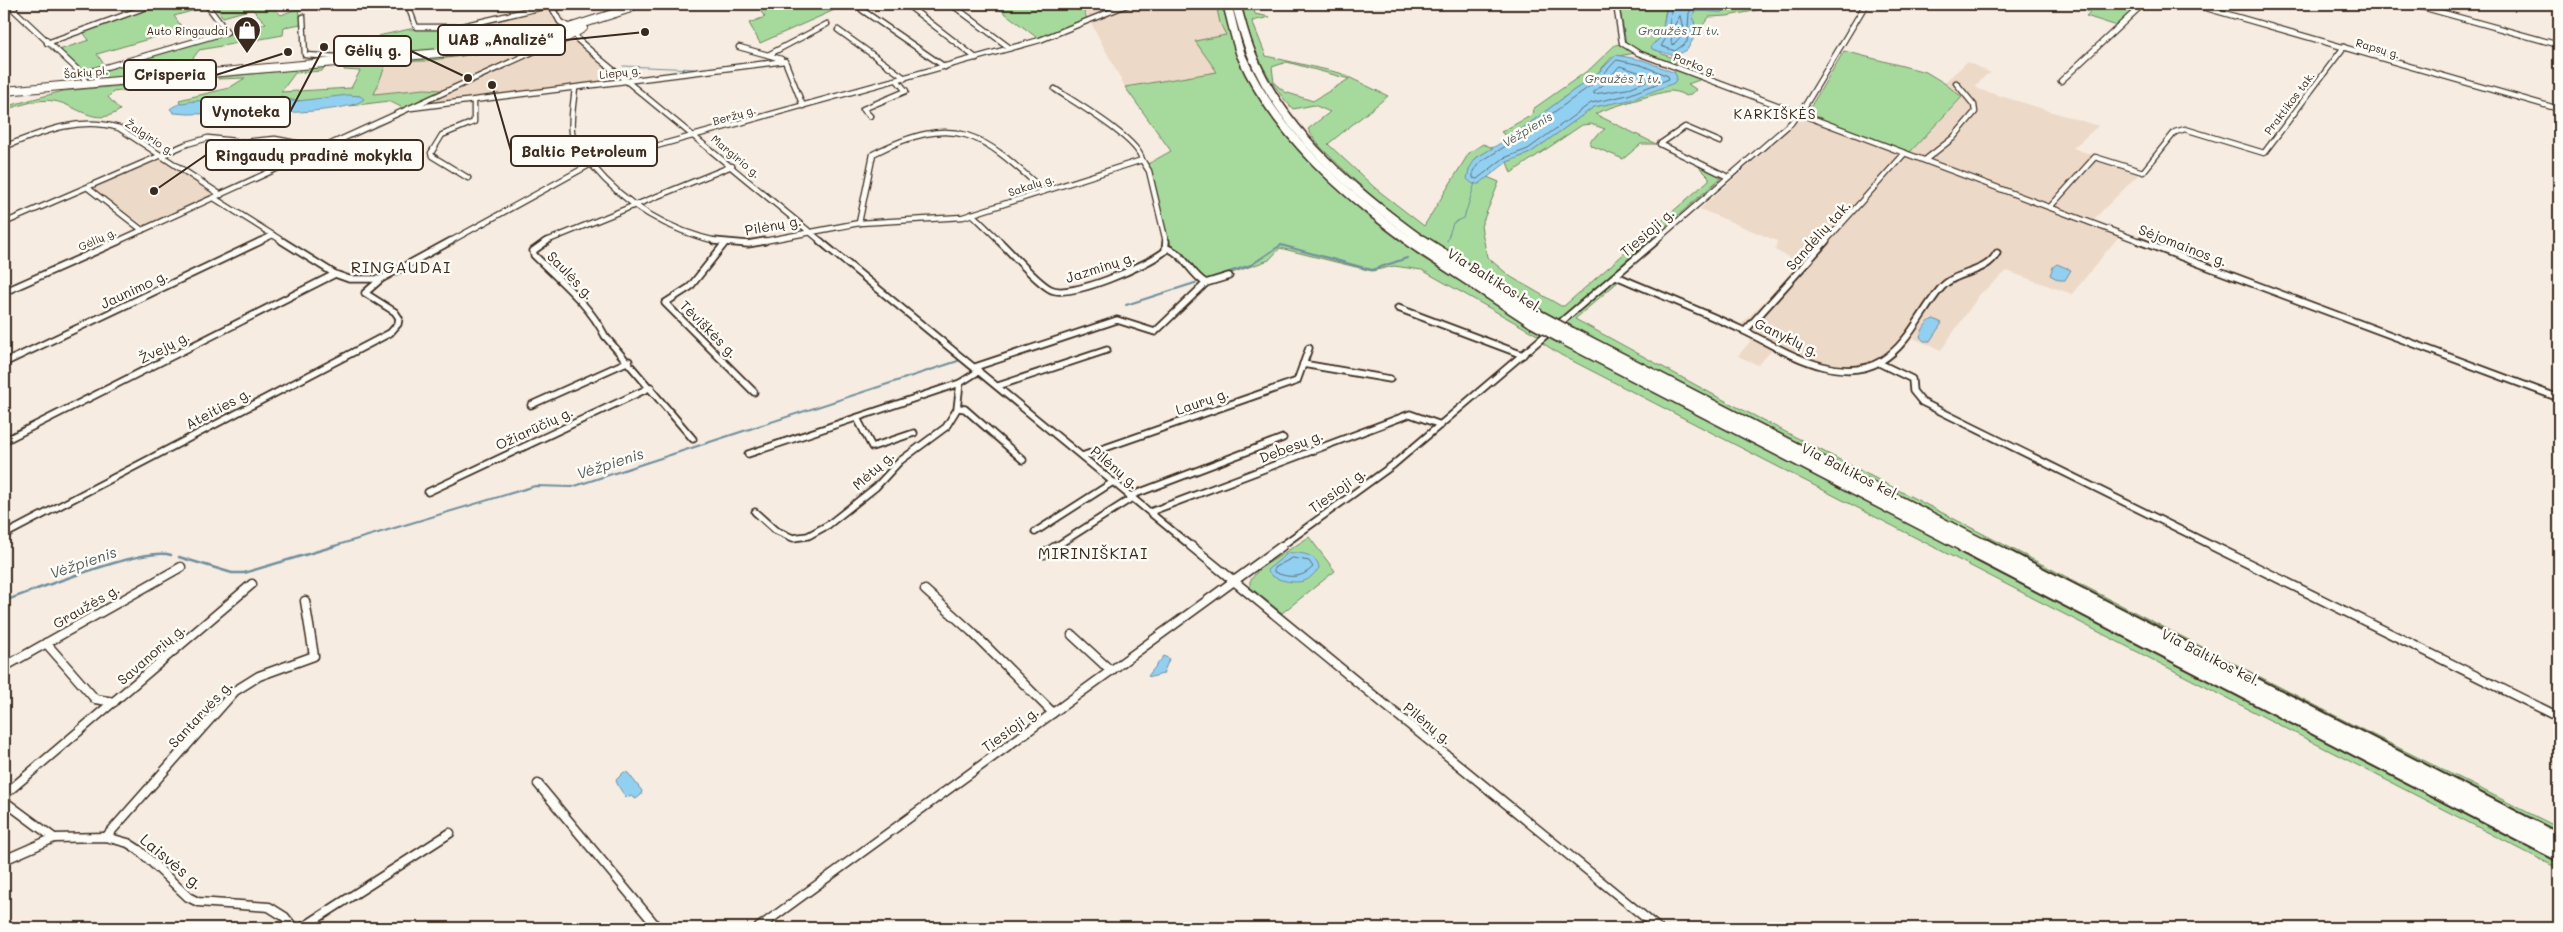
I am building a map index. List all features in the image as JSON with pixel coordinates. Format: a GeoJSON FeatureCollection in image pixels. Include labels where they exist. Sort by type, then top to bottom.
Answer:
{"type":"FeatureCollection","features":[{"type":"Feature","properties":{"kind":"highway","name":"Via Baltikos kel."},"geometry":{"type":"LineString","coordinates":[[1228,4],[1233,31],[1255,81],[1275,112],[1314,158],[1367,208],[1416,247],[1568,336],[2559,854]]}},
{"type":"Feature","properties":{"kind":"highway","name":"Via Baltikos kel."},"geometry":{"type":"LineString","coordinates":[[1236,4],[1254,58],[1267,84],[1285,110],[1305,129],[1360,191],[1409,231],[1536,319]]}},
{"type":"Feature","properties":{"kind":"highway"},"geometry":{"type":"LineString","coordinates":[[1285,110],[1298,114]]}},
{"type":"Feature","properties":{"kind":"highway","name":"Via Baltikos kel."},"geometry":{"type":"LineString","coordinates":[[1568,336],[2559,841]]}},
{"type":"Feature","properties":{"kind":"main road"},"geometry":{"type":"LineString","coordinates":[[554,35],[562,39],[641,4]]}},
{"type":"Feature","properties":{"kind":"main road"},"geometry":{"type":"LineString","coordinates":[[554,35],[575,32]]}},
{"type":"Feature","properties":{"kind":"main road","name":"Šakių pl."},"geometry":{"type":"LineString","coordinates":[[4,91],[500,46],[554,35]]}},
{"type":"Feature","properties":{"kind":"street"},"geometry":{"type":"LineString","coordinates":[[16,4],[14,10],[82,74],[86,84]]}},
{"type":"Feature","properties":{"kind":"street"},"geometry":{"type":"LineString","coordinates":[[47,42],[155,4]]}},
{"type":"Feature","properties":{"kind":"street"},"geometry":{"type":"LineString","coordinates":[[82,74],[227,32],[206,4]]}},
{"type":"Feature","properties":{"kind":"street"},"geometry":{"type":"LineString","coordinates":[[408,6],[416,27],[455,28],[565,4]]}},
{"type":"Feature","properties":{"kind":"street"},"geometry":{"type":"LineString","coordinates":[[906,4],[976,58]]}},
{"type":"Feature","properties":{"kind":"street"},"geometry":{"type":"LineString","coordinates":[[951,4],[1010,48]]}},
{"type":"Feature","properties":{"kind":"street","name":"Beržų g."},"geometry":{"type":"LineString","coordinates":[[366,293],[382,279],[591,164],[1010,48],[1056,34],[1130,4]]}},
{"type":"Feature","properties":{"kind":"street","name":"Parko g."},"geometry":{"type":"LineString","coordinates":[[1616,4],[1619,34],[1622,42],[1629,48],[1800,114]]}},
{"type":"Feature","properties":{"kind":"street","name":"Tiesioji g."},"geometry":{"type":"LineString","coordinates":[[758,928],[1393,465],[1441,426],[1616,276],[1800,114],[1866,4]]}},
{"type":"Feature","properties":{"kind":"street"},"geometry":{"type":"LineString","coordinates":[[2061,81],[2143,4]]}},
{"type":"Feature","properties":{"kind":"street","name":"Rapsų g."},"geometry":{"type":"LineString","coordinates":[[2192,4],[2559,109]]}},
{"type":"Feature","properties":{"kind":"street"},"geometry":{"type":"LineString","coordinates":[[2411,4],[2559,45]]}},
{"type":"Feature","properties":{"kind":"street"},"geometry":{"type":"LineString","coordinates":[[552,6],[560,22],[554,35]]}},
{"type":"Feature","properties":{"kind":"street"},"geometry":{"type":"LineString","coordinates":[[862,10],[945,67]]}},
{"type":"Feature","properties":{"kind":"street"},"geometry":{"type":"LineString","coordinates":[[303,16],[305,54],[311,57],[339,57],[338,61]]}},
{"type":"Feature","properties":{"kind":"street","name":"Margirio g."},"geometry":{"type":"LineString","coordinates":[[560,22],[575,32],[628,81],[810,231]]}},
{"type":"Feature","properties":{"kind":"street"},"geometry":{"type":"LineString","coordinates":[[768,55],[827,24]]}},
{"type":"Feature","properties":{"kind":"street"},"geometry":{"type":"LineString","coordinates":[[838,30],[905,78]]}},
{"type":"Feature","properties":{"kind":"street","name":"Gėlių g."},"geometry":{"type":"LineString","coordinates":[[525,54],[554,35]]}},
{"type":"Feature","properties":{"kind":"street","name":"Gėlių g."},"geometry":{"type":"LineString","coordinates":[[4,292],[221,195],[525,54],[562,39]]}},
{"type":"Feature","properties":{"kind":"street"},"geometry":{"type":"LineString","coordinates":[[739,47],[784,61],[803,106]]}},
{"type":"Feature","properties":{"kind":"street","name":"Praktikos tak."},"geometry":{"type":"LineString","coordinates":[[2050,207],[2095,158],[2099,156],[2143,172],[2174,132],[2185,129],[2264,154],[2344,47]]}},
{"type":"Feature","properties":{"kind":"street","name":"Liepų g."},"geometry":{"type":"LineString","coordinates":[[409,108],[784,61]]}},
{"type":"Feature","properties":{"kind":"street"},"geometry":{"type":"LineString","coordinates":[[870,116],[864,109],[906,91],[897,80]]}},
{"type":"Feature","properties":{"kind":"street"},"geometry":{"type":"LineString","coordinates":[[1925,160],[1953,138],[1975,112],[1974,105],[1956,84]]}},
{"type":"Feature","properties":{"kind":"street","name":"Pilėnų g."},"geometry":{"type":"LineString","coordinates":[[575,88],[572,136],[578,148],[591,164],[624,198],[648,215],[679,231],[725,242],[748,244],[810,231],[1131,497],[1658,928]]}},
{"type":"Feature","properties":{"kind":"street"},"geometry":{"type":"LineString","coordinates":[[1055,89],[1114,128],[1141,153],[1142,160],[1150,171],[1167,248],[1175,251],[1197,278],[1206,283]]}},
{"type":"Feature","properties":{"kind":"street"},"geometry":{"type":"LineString","coordinates":[[468,178],[432,156],[431,153],[442,135],[474,122],[474,101]]}},
{"type":"Feature","properties":{"kind":"street","name":"Sėjomainos g."},"geometry":{"type":"LineString","coordinates":[[1800,114],[2559,398]]}},
{"type":"Feature","properties":{"kind":"street","name":"Žalgirio g."},"geometry":{"type":"LineString","coordinates":[[4,147],[53,128],[100,122],[119,128],[221,195]]}},
{"type":"Feature","properties":{"kind":"street"},"geometry":{"type":"LineString","coordinates":[[1720,142],[1685,127],[1660,144],[1728,178]]}},
{"type":"Feature","properties":{"kind":"street"},"geometry":{"type":"LineString","coordinates":[[859,223],[873,154],[920,135],[962,132],[970,134],[1011,160],[1044,191]]}},
{"type":"Feature","properties":{"kind":"street"},"geometry":{"type":"LineString","coordinates":[[4,223],[208,138],[250,142],[280,139],[322,148]]}},
{"type":"Feature","properties":{"kind":"street","name":"Sandėlių tak."},"geometry":{"type":"LineString","coordinates":[[1745,331],[1905,153]]}},
{"type":"Feature","properties":{"kind":"street","name":"Sakalų g."},"geometry":{"type":"LineString","coordinates":[[810,231],[859,223],[949,219],[972,214],[1142,160]]}},
{"type":"Feature","properties":{"kind":"street","name":"Saulės g."},"geometry":{"type":"LineString","coordinates":[[693,439],[629,361],[605,336],[598,322],[577,297],[534,255],[533,251],[541,243],[732,166]]}},
{"type":"Feature","properties":{"kind":"street"},"geometry":{"type":"LineString","coordinates":[[88,188],[142,230]]}},
{"type":"Feature","properties":{"kind":"street"},"geometry":{"type":"LineString","coordinates":[[214,198],[335,274],[349,279],[382,279]]}},
{"type":"Feature","properties":{"kind":"street","name":"Jazminų g."},"geometry":{"type":"LineString","coordinates":[[972,214],[1048,288],[1055,291],[1075,288],[1147,263],[1162,255],[1167,248]]}},
{"type":"Feature","properties":{"kind":"street","name":"Jaunimo g."},"geometry":{"type":"LineString","coordinates":[[4,363],[273,235]]}},
{"type":"Feature","properties":{"kind":"street","name":"Tėviškės g."},"geometry":{"type":"LineString","coordinates":[[725,242],[690,287],[665,303],[754,392]]}},
{"type":"Feature","properties":{"kind":"street","name":"Ganyklų g."},"geometry":{"type":"LineString","coordinates":[[1616,276],[1745,331],[1791,356],[1818,367],[1849,370],[1881,364],[1900,349],[1945,283],[1982,268],[1996,257],[1997,253]]}},
{"type":"Feature","properties":{"kind":"street","name":"Žvejų g."},"geometry":{"type":"LineString","coordinates":[[4,441],[335,274]]}},
{"type":"Feature","properties":{"kind":"street"},"geometry":{"type":"LineString","coordinates":[[748,454],[960,383],[977,369],[1117,320],[1149,331],[1160,329],[1206,283],[1229,276]]}},
{"type":"Feature","properties":{"kind":"street","name":"Ateities g."},"geometry":{"type":"LineString","coordinates":[[4,535],[390,333],[398,324],[399,318],[395,312],[366,293]]}},
{"type":"Feature","properties":{"kind":"street"},"geometry":{"type":"LineString","coordinates":[[1398,308],[1524,355]]}},
{"type":"Feature","properties":{"kind":"street","name":"Laurų g."},"geometry":{"type":"LineString","coordinates":[[1082,456],[1297,381],[1309,348]]}},
{"type":"Feature","properties":{"kind":"street"},"geometry":{"type":"LineString","coordinates":[[998,386],[1107,350]]}},
{"type":"Feature","properties":{"kind":"street"},"geometry":{"type":"LineString","coordinates":[[531,405],[629,361]]}},
{"type":"Feature","properties":{"kind":"street"},"geometry":{"type":"LineString","coordinates":[[1304,364],[1390,379]]}},
{"type":"Feature","properties":{"kind":"street"},"geometry":{"type":"LineString","coordinates":[[1881,364],[1912,379],[1913,391],[1922,402],[2559,717]]}},
{"type":"Feature","properties":{"kind":"street"},"geometry":{"type":"LineString","coordinates":[[960,383],[959,408],[965,409],[1023,460]]}},
{"type":"Feature","properties":{"kind":"street","name":"Ožiarūčių g."},"geometry":{"type":"LineString","coordinates":[[428,492],[651,387]]}},
{"type":"Feature","properties":{"kind":"street","name":"Mėtų g."},"geometry":{"type":"LineString","coordinates":[[755,512],[776,530],[788,537],[801,538],[818,532],[876,487],[896,465],[938,436],[959,408]]}},
{"type":"Feature","properties":{"kind":"street","name":"Debesų g."},"geometry":{"type":"LineString","coordinates":[[1150,512],[1410,414],[1441,426]]}},
{"type":"Feature","properties":{"kind":"street"},"geometry":{"type":"LineString","coordinates":[[857,418],[872,447],[914,432]]}},
{"type":"Feature","properties":{"kind":"street"},"geometry":{"type":"LineString","coordinates":[[1044,554],[1131,497],[1284,438]]}},
{"type":"Feature","properties":{"kind":"street"},"geometry":{"type":"LineString","coordinates":[[1035,532],[1113,482]]}},
{"type":"Feature","properties":{"kind":"street","name":"Graužės g."},"geometry":{"type":"LineString","coordinates":[[4,667],[181,567]]}},
{"type":"Feature","properties":{"kind":"street","name":"Savanorių g."},"geometry":{"type":"LineString","coordinates":[[46,643],[95,699],[114,702],[252,584]]}},
{"type":"Feature","properties":{"kind":"street"},"geometry":{"type":"LineString","coordinates":[[926,590],[972,632],[1052,713]]}},
{"type":"Feature","properties":{"kind":"street","name":"Santarvės g."},"geometry":{"type":"LineString","coordinates":[[106,837],[235,691],[259,676],[314,656],[305,601]]}},
{"type":"Feature","properties":{"kind":"street"},"geometry":{"type":"LineString","coordinates":[[1072,635],[1111,671]]}},
{"type":"Feature","properties":{"kind":"street"},"geometry":{"type":"LineString","coordinates":[[4,795],[114,702]]}},
{"type":"Feature","properties":{"kind":"street"},"geometry":{"type":"LineString","coordinates":[[538,784],[658,928]]}},
{"type":"Feature","properties":{"kind":"street"},"geometry":{"type":"LineString","coordinates":[[4,801],[54,838],[4,860]]}},
{"type":"Feature","properties":{"kind":"street"},"geometry":{"type":"LineString","coordinates":[[302,928],[450,834]]}},
{"type":"Feature","properties":{"kind":"street","name":"Laisvės g."},"geometry":{"type":"LineString","coordinates":[[54,838],[106,837],[128,843],[140,850],[188,897],[198,902],[269,907],[285,917],[294,928]]}},
{"type":"Feature","properties":{"kind":"shaded area"},"geometry":{"type":"Polygon","coordinates":[[[555,4],[568,23],[547,32],[466,48],[457,28],[555,4]]]}},
{"type":"Feature","properties":{"kind":"shaded area"},"geometry":{"type":"Polygon","coordinates":[[[1081,4],[1216,4],[1220,23],[1226,35],[1196,41],[1218,72],[1125,87],[1081,4]]]}},
{"type":"Feature","properties":{"kind":"shaded area"},"geometry":{"type":"Polygon","coordinates":[[[566,40],[574,41],[616,78],[608,82],[421,104],[566,40]]]}},
{"type":"Feature","properties":{"kind":"shaded area"},"geometry":{"type":"Polygon","coordinates":[[[517,49],[516,55],[442,90],[424,89],[374,94],[387,62],[424,61],[517,49]]]}},
{"type":"Feature","properties":{"kind":"shaded area"},"geometry":{"type":"Polygon","coordinates":[[[1967,62],[1991,73],[1986,75],[1976,85],[1978,89],[2098,126],[2073,148],[2140,172],[2093,220],[1910,152],[1962,97],[1944,83],[1967,62]]]}},
{"type":"Feature","properties":{"kind":"shaded area"},"geometry":{"type":"Polygon","coordinates":[[[1807,119],[2119,236],[2072,294],[2007,271],[1980,294],[1941,350],[1913,338],[1894,359],[1880,366],[1863,370],[1828,370],[1803,362],[1774,348],[1758,365],[1738,356],[1753,338],[1735,330],[1786,281],[1800,263],[1775,250],[1777,241],[1700,209],[1800,120],[1807,119]]]}},
{"type":"Feature","properties":{"kind":"shaded area"},"geometry":{"type":"Polygon","coordinates":[[[160,159],[216,195],[145,226],[92,188],[160,159]]]}},
{"type":"Feature","properties":{"kind":"green space"},"geometry":{"type":"Polygon","coordinates":[[[159,4],[270,4],[281,15],[299,8],[301,24],[284,27],[283,35],[199,50],[183,72],[88,79],[59,50],[89,40],[82,31],[159,4]],[[213,5],[174,16],[183,29],[97,54],[107,69],[266,23],[252,9],[223,17],[213,5]]]}},
{"type":"Feature","properties":{"kind":"green space"},"geometry":{"type":"Polygon","coordinates":[[[755,4],[848,4],[760,43],[749,23],[765,17],[755,4]]]}},
{"type":"Feature","properties":{"kind":"green space"},"geometry":{"type":"Polygon","coordinates":[[[993,4],[1081,4],[1088,21],[1040,40],[993,4]]]}},
{"type":"Feature","properties":{"kind":"green space"},"geometry":{"type":"Polygon","coordinates":[[[1216,4],[1222,4],[1233,42],[1255,90],[1343,193],[1365,214],[1421,257],[1543,333],[1539,336],[1422,270],[1394,266],[1372,271],[1280,248],[1269,260],[1206,282],[1201,278],[1181,254],[1171,246],[1146,165],[1171,151],[1125,87],[1217,72],[1195,41],[1226,35],[1220,23],[1216,4]]]}},
{"type":"Feature","properties":{"kind":"green space"},"geometry":{"type":"Polygon","coordinates":[[[1242,4],[1253,4],[1255,14],[1270,17],[1252,21],[1266,56],[1340,73],[1388,96],[1328,144],[1375,188],[1424,226],[1469,153],[1483,144],[1493,148],[1476,158],[1484,180],[1487,177],[1499,182],[1481,226],[1487,257],[1511,277],[1561,306],[1564,306],[1709,180],[1709,177],[1695,163],[1722,177],[1558,320],[1473,269],[1392,213],[1328,155],[1308,129],[1330,112],[1314,105],[1293,109],[1283,98],[1260,60],[1242,4]],[[1287,62],[1272,67],[1274,83],[1285,92],[1313,101],[1349,79],[1287,62]]]}},
{"type":"Feature","properties":{"kind":"green space"},"geometry":{"type":"Polygon","coordinates":[[[1619,4],[1669,4],[1666,9],[1663,30],[1659,39],[1654,43],[1662,54],[1679,60],[1673,64],[1640,52],[1626,43],[1619,4]]]}},
{"type":"Feature","properties":{"kind":"green space"},"geometry":{"type":"Polygon","coordinates":[[[1744,4],[1790,4],[1727,16],[1709,17],[1696,34],[1693,14],[1696,11],[1721,12],[1744,4]]]}},
{"type":"Feature","properties":{"kind":"green space"},"geometry":{"type":"Polygon","coordinates":[[[2068,4],[2118,4],[2136,8],[2117,26],[2086,16],[2090,12],[2068,4]]]}},
{"type":"Feature","properties":{"kind":"green space"},"geometry":{"type":"Polygon","coordinates":[[[457,28],[466,48],[344,56],[382,52],[378,36],[410,29],[457,28]]]}},
{"type":"Feature","properties":{"kind":"green space"},"geometry":{"type":"Polygon","coordinates":[[[548,41],[516,55],[516,49],[424,61],[387,62],[374,94],[424,89],[442,90],[403,108],[389,101],[349,106],[355,104],[360,96],[308,100],[289,100],[284,97],[259,103],[247,101],[194,101],[180,104],[179,100],[229,88],[245,78],[218,79],[219,77],[324,67],[322,71],[295,73],[281,92],[351,88],[360,71],[344,70],[344,63],[548,41]]]}},
{"type":"Feature","properties":{"kind":"green space"},"geometry":{"type":"Polygon","coordinates":[[[1621,44],[1636,53],[1612,57],[1594,77],[1510,138],[1501,132],[1532,115],[1533,109],[1590,69],[1615,45],[1621,44]]]}},
{"type":"Feature","properties":{"kind":"green space"},"geometry":{"type":"Polygon","coordinates":[[[1844,51],[1926,72],[1962,97],[1910,152],[1813,116],[1808,111],[1844,51]]]}},
{"type":"Feature","properties":{"kind":"green space"},"geometry":{"type":"Polygon","coordinates":[[[1677,70],[1702,79],[1688,84],[1697,90],[1687,96],[1675,91],[1666,92],[1595,114],[1656,144],[1641,144],[1623,159],[1590,145],[1590,141],[1605,129],[1591,124],[1582,125],[1511,173],[1507,162],[1530,153],[1594,107],[1638,97],[1677,70]]]}},
{"type":"Feature","properties":{"kind":"green space"},"geometry":{"type":"Polygon","coordinates":[[[165,82],[158,86],[113,92],[108,97],[120,110],[102,117],[86,114],[62,103],[48,100],[4,110],[4,107],[63,91],[165,82]]]}},
{"type":"Feature","properties":{"kind":"green space"},"geometry":{"type":"Polygon","coordinates":[[[1620,280],[1575,319],[1714,395],[2361,729],[2559,828],[2559,834],[1563,323],[1614,281],[1620,280]]]}},
{"type":"Feature","properties":{"kind":"green space"},"geometry":{"type":"Polygon","coordinates":[[[1548,336],[2559,863],[2559,869],[1561,355],[1541,342],[1548,336]]]}},
{"type":"Feature","properties":{"kind":"green space"},"geometry":{"type":"Polygon","coordinates":[[[1309,537],[1335,571],[1282,613],[1250,587],[1250,581],[1259,569],[1309,537]]]}},
{"type":"Feature","properties":{"kind":"water","name":"Graužės II tv."},"geometry":{"type":"Polygon","coordinates":[[[1669,4],[1744,4],[1721,12],[1695,11],[1693,15],[1696,34],[1687,50],[1675,56],[1652,49],[1651,46],[1661,35],[1669,4]]]}},
{"type":"Feature","properties":{"kind":"water","name":"Graužės I tv."},"geometry":{"type":"Polygon","coordinates":[[[1616,55],[1643,60],[1675,73],[1677,78],[1674,83],[1630,100],[1594,107],[1530,153],[1507,162],[1479,184],[1473,184],[1467,179],[1469,169],[1476,158],[1514,135],[1594,77],[1616,55]]]}},
{"type":"Feature","properties":{"kind":"water"},"geometry":{"type":"Polygon","coordinates":[[[348,95],[360,96],[364,99],[352,105],[333,109],[280,113],[188,114],[174,113],[170,109],[186,102],[207,100],[259,103],[282,96],[288,101],[298,101],[348,95]]]}},
{"type":"Feature","properties":{"kind":"water"},"geometry":{"type":"Polygon","coordinates":[[[2057,264],[2071,270],[2065,280],[2059,280],[2050,275],[2053,267],[2057,264]]]}},
{"type":"Feature","properties":{"kind":"water"},"geometry":{"type":"Polygon","coordinates":[[[1934,319],[1942,323],[1930,341],[1924,341],[1920,337],[1922,332],[1927,324],[1934,319]]]}},
{"type":"Feature","properties":{"kind":"water"},"geometry":{"type":"Polygon","coordinates":[[[1288,553],[1312,557],[1318,563],[1319,568],[1304,581],[1278,579],[1267,570],[1288,553]]]}},
{"type":"Feature","properties":{"kind":"water"},"geometry":{"type":"Polygon","coordinates":[[[1164,656],[1169,659],[1163,674],[1148,676],[1164,656]]]}},
{"type":"Feature","properties":{"kind":"water"},"geometry":{"type":"Polygon","coordinates":[[[624,772],[628,773],[642,791],[641,795],[636,799],[631,796],[626,797],[617,784],[616,780],[624,772]]]}},
{"type":"Feature","properties":{"kind":"waterway"},"geometry":{"type":"LineString","coordinates":[[623,66],[694,69]]}},
{"type":"Feature","properties":{"kind":"waterway","name":"Vėžpienis"},"geometry":{"type":"LineString","coordinates":[[1447,241],[1453,223],[1464,218],[1475,183]]}},
{"type":"Feature","properties":{"kind":"waterway","name":"Vėžpienis"},"geometry":{"type":"LineString","coordinates":[[1204,280],[1251,265],[1281,245],[1372,270],[1407,258]]}},
{"type":"Feature","properties":{"kind":"waterway","name":"Vėžpienis"},"geometry":{"type":"LineString","coordinates":[[1126,305],[1198,282]]}},
{"type":"Feature","properties":{"kind":"waterway","name":"Vėžpienis"},"geometry":{"type":"LineString","coordinates":[[331,547],[535,486],[572,487],[958,361]]}},
{"type":"Feature","properties":{"kind":"waterway","name":"Vėžpienis"},"geometry":{"type":"LineString","coordinates":[[179,557],[232,573],[244,573],[335,546]]}},
{"type":"Feature","properties":{"kind":"waterway","name":"Vėžpienis"},"geometry":{"type":"LineString","coordinates":[[4,601],[115,563],[158,554],[171,555]]}},
{"type":"Feature","properties":{"kind":"place","name":"UAB „Analizė“"},"geometry":{"type":"Point","coordinates":[645,32]}},
{"type":"Feature","properties":{"kind":"place","name":"Vynoteka"},"geometry":{"type":"Point","coordinates":[324,47]}},
{"type":"Feature","properties":{"kind":"place","name":"Crisperia"},"geometry":{"type":"Point","coordinates":[288,52]}},
{"type":"Feature","properties":{"kind":"place","name":"Auto Ringaudai"},"geometry":{"type":"Point","coordinates":[247,54]}},
{"type":"Feature","properties":{"kind":"place","name":"Gėlių g."},"geometry":{"type":"Point","coordinates":[468,78]}},
{"type":"Feature","properties":{"kind":"place","name":"Baltic Petroleum"},"geometry":{"type":"Point","coordinates":[492,85]}},
{"type":"Feature","properties":{"kind":"place","name":"Ringaudų pradinė mokykla"},"geometry":{"type":"Point","coordinates":[154,191]}},
{"type":"Feature","properties":{"kind":"district","name":"KARKIŠKĖS"},"geometry":{"type":"Point","coordinates":[1775,113]}},
{"type":"Feature","properties":{"kind":"district","name":"RINGAUDAI"},"geometry":{"type":"Point","coordinates":[401,266]}},
{"type":"Feature","properties":{"kind":"district","name":"MIRINIŠKIAI"},"geometry":{"type":"Point","coordinates":[1093,552]}}]}
